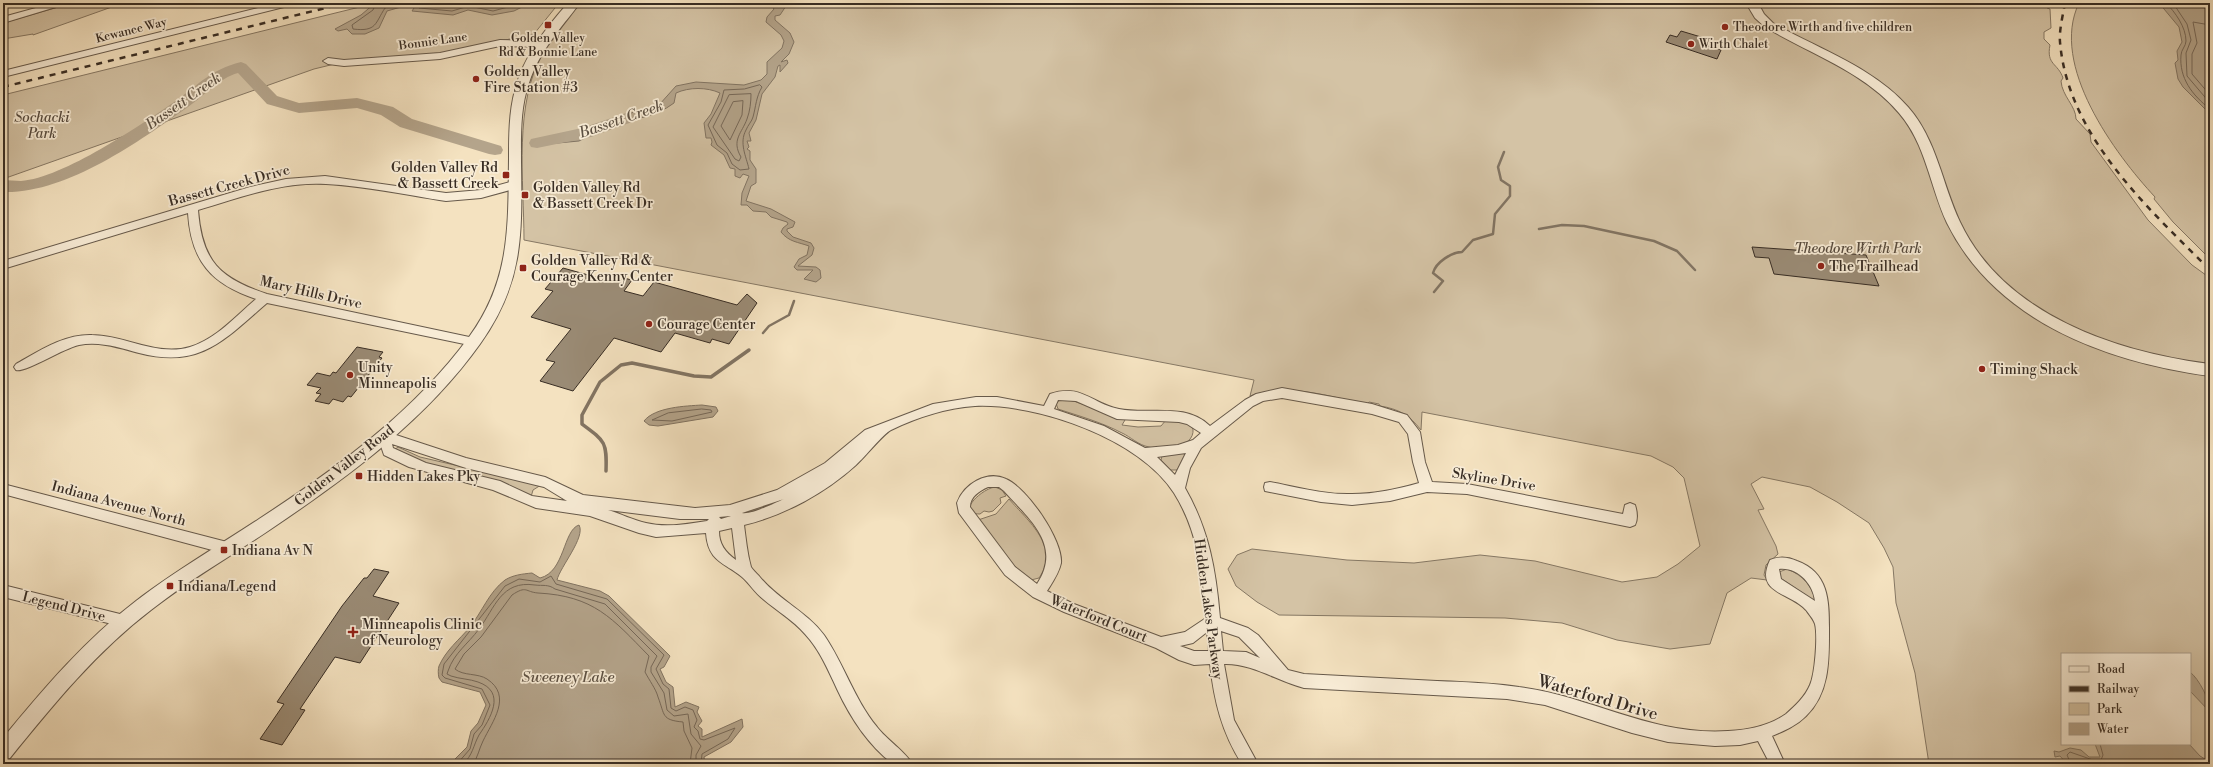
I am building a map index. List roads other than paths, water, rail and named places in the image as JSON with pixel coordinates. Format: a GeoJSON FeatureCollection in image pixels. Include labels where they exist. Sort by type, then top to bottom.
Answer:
{"type":"FeatureCollection","features":[{"type":"Feature","properties":{"kind":"street"},"geometry":{"type":"LineString","coordinates":[[3,20],[64,3]]}},
{"type":"Feature","properties":{"kind":"street","name":"Kewanee Way"},"geometry":{"type":"LineString","coordinates":[[3,74],[289,3]]}},
{"type":"Feature","properties":{"kind":"street","name":"Golden Valley Road"},"geometry":{"type":"LineString","coordinates":[[3,752],[71,672],[124,621],[170,586],[286,510],[384,437],[439,382],[474,342],[496,307],[511,270],[514,237],[517,104],[523,83],[541,44],[574,3]]}},
{"type":"Feature","properties":{"kind":"street"},"geometry":{"type":"LineString","coordinates":[[1752,3],[1759,16],[1769,25],[1868,79],[1888,94],[1905,111],[1919,133],[1960,235],[1984,269],[2008,292],[2047,319],[2099,344],[2170,364],[2210,370]]}},
{"type":"Feature","properties":{"kind":"street","name":"Bonnie Lane"},"geometry":{"type":"LineString","coordinates":[[328,61],[344,63],[428,57],[455,54],[500,43],[541,44]]}},
{"type":"Feature","properties":{"kind":"street","name":"Bassett Creek Drive"},"geometry":{"type":"LineString","coordinates":[[3,265],[266,187],[306,181],[330,181],[446,197],[481,194],[514,185]]}},
{"type":"Feature","properties":{"kind":"street","name":"Mary Hills Drive"},"geometry":{"type":"LineString","coordinates":[[193,208],[196,239],[199,250],[219,276],[235,287],[265,298],[474,342]]}},
{"type":"Feature","properties":{"kind":"street"},"geometry":{"type":"LineString","coordinates":[[20,367],[63,344],[91,339],[161,353],[189,352],[217,338],[265,298]]}},
{"type":"Feature","properties":{"kind":"street"},"geometry":{"type":"LineString","coordinates":[[1144,453],[1178,450],[1197,444],[1249,403],[1260,398],[1282,393],[1396,414],[1407,421],[1414,432],[1419,462],[1427,487]]}},
{"type":"Feature","properties":{"kind":"street"},"geometry":{"type":"LineString","coordinates":[[1047,411],[1054,397],[1070,394],[1118,414],[1183,417],[1203,425],[1210,434]]}},
{"type":"Feature","properties":{"kind":"street","name":"Hidden Lakes Parkway"},"geometry":{"type":"LineString","coordinates":[[737,516],[716,513],[673,513],[635,507],[616,507],[570,497],[561,489],[545,482],[457,461],[413,446],[402,440],[384,437],[388,452],[407,462],[493,484],[534,502],[550,506],[566,506],[613,517],[632,527],[655,530],[712,527],[737,516],[784,506],[823,485],[854,460],[884,428],[902,418],[940,405],[967,401],[1017,403],[1047,411],[1111,433],[1144,453],[1178,488],[1192,513],[1200,533],[1205,555],[1216,658],[1226,715],[1237,743],[1251,764]]}},
{"type":"Feature","properties":{"kind":"street"},"geometry":{"type":"LineString","coordinates":[[1178,488],[1184,467],[1197,444]]}},
{"type":"Feature","properties":{"kind":"street","name":"Waterford Court"},"geometry":{"type":"LineString","coordinates":[[1038,593],[1049,577],[1054,563],[1053,547],[1046,533],[1009,487],[1001,482],[989,482],[974,488],[965,496],[962,504],[964,509],[1010,571],[1038,593],[1069,608],[1161,643],[1179,653],[1194,658],[1216,658]]}},
{"type":"Feature","properties":{"kind":"street","name":"Skyline Drive"},"geometry":{"type":"LineString","coordinates":[[1270,487],[1321,497],[1352,500],[1390,496],[1427,487],[1467,489],[1630,521],[1630,510]]}},
{"type":"Feature","properties":{"kind":"street","name":"Indiana Avenue North"},"geometry":{"type":"LineString","coordinates":[[3,489],[227,548]]}},
{"type":"Feature","properties":{"kind":"street"},"geometry":{"type":"LineString","coordinates":[[716,513],[711,535],[720,554],[728,562],[746,572],[765,593],[792,612],[815,635],[827,650],[847,694],[865,723],[880,743],[905,764]]}},
{"type":"Feature","properties":{"kind":"street"},"geometry":{"type":"LineString","coordinates":[[737,516],[740,548],[746,572]]}},
{"type":"Feature","properties":{"kind":"street","name":"Legend Drive"},"geometry":{"type":"LineString","coordinates":[[3,591],[124,621]]}},
{"type":"Feature","properties":{"kind":"street"},"geometry":{"type":"LineString","coordinates":[[1213,622],[1243,632],[1254,640],[1285,676]]}},
{"type":"Feature","properties":{"kind":"street","name":"Waterford Court"},"geometry":{"type":"LineString","coordinates":[[1161,643],[1188,638],[1204,626],[1213,622]]}},
{"type":"Feature","properties":{"kind":"street","name":"Waterford Drive"},"geometry":{"type":"LineString","coordinates":[[1216,658],[1234,657],[1246,659],[1285,676],[1304,681],[1482,690],[1524,694],[1573,706],[1645,730],[1675,737],[1722,739],[1762,733],[1775,728],[1798,714],[1808,703],[1815,691],[1822,657],[1822,622]]}},
{"type":"Feature","properties":{"kind":"street"},"geometry":{"type":"LineString","coordinates":[[1762,733],[1778,764]]}},
{"type":"Feature","properties":{"kind":"water"},"geometry":{"type":"Polygon","coordinates":[[[375,3],[530,3],[514,11],[492,15],[468,10],[453,15],[412,11],[414,8],[412,6],[401,7],[387,11],[379,28],[365,34],[352,34],[347,29],[338,31],[335,29],[361,15],[375,3]]]}},
{"type":"Feature","properties":{"kind":"water"},"geometry":{"type":"Polygon","coordinates":[[[770,3],[784,3],[786,6],[780,15],[775,16],[775,20],[790,33],[794,42],[789,54],[781,62],[787,60],[788,63],[780,72],[780,65],[778,66],[775,77],[762,94],[756,120],[749,133],[751,141],[747,141],[749,147],[747,149],[750,151],[750,160],[756,169],[756,183],[751,186],[746,201],[771,209],[795,222],[793,227],[787,229],[787,231],[793,237],[811,243],[814,248],[812,255],[798,266],[816,267],[820,270],[821,278],[816,282],[804,279],[813,270],[797,270],[794,267],[799,259],[807,255],[809,246],[790,240],[781,232],[788,224],[787,222],[771,217],[766,212],[753,211],[747,205],[741,205],[742,193],[749,176],[743,174],[740,178],[735,176],[735,169],[730,168],[724,155],[711,145],[711,138],[706,138],[704,123],[711,114],[720,93],[704,89],[681,91],[676,93],[674,103],[658,112],[604,128],[602,125],[624,115],[659,105],[676,86],[696,82],[744,85],[761,80],[767,74],[767,62],[782,48],[784,41],[781,35],[766,22],[767,17],[774,9],[770,3]]]}},
{"type":"Feature","properties":{"kind":"water"},"geometry":{"type":"Polygon","coordinates":[[[2159,3],[2191,3],[2210,10],[2210,114],[2183,87],[2178,79],[2175,63],[2178,60],[2177,51],[2182,42],[2179,27],[2159,3]]]}},
{"type":"Feature","properties":{"kind":"water"},"geometry":{"type":"Polygon","coordinates":[[[597,125],[600,130],[579,141],[537,145],[537,141],[597,125]]]}},
{"type":"Feature","properties":{"kind":"water"},"geometry":{"type":"Polygon","coordinates":[[[702,405],[716,407],[718,411],[713,417],[658,426],[649,425],[644,421],[649,416],[663,410],[702,405]]]}},
{"type":"Feature","properties":{"kind":"water","name":"Sweeney Lake"},"geometry":{"type":"Polygon","coordinates":[[[579,525],[579,537],[557,580],[600,591],[609,596],[670,656],[664,667],[660,669],[666,682],[673,687],[675,707],[686,702],[699,707],[697,712],[702,721],[698,726],[702,729],[702,737],[742,719],[743,727],[731,742],[704,757],[705,764],[453,764],[455,759],[467,747],[471,731],[478,723],[486,705],[480,692],[442,682],[439,678],[438,672],[442,660],[470,627],[494,590],[499,585],[508,578],[514,576],[532,573],[540,578],[548,574],[559,560],[574,528],[579,525]]]}},
{"type":"Feature","properties":{"kind":"water"},"geometry":{"type":"Polygon","coordinates":[[[2191,673],[2203,690],[2210,707],[2210,712],[2191,692],[2191,673]]]}},
{"type":"Feature","properties":{"kind":"water"},"geometry":{"type":"Polygon","coordinates":[[[2095,745],[2190,745],[2200,756],[2210,762],[2210,764],[2067,764],[2060,756],[2055,757],[2054,751],[2059,752],[2070,748],[2081,750],[2089,757],[2100,757],[2095,745]]]}},
{"type":"Feature","properties":{"kind":"waterway","name":"Bassett Creek"},"geometry":{"type":"LineString","coordinates":[[3,186],[22,187],[45,181],[72,170],[154,123],[193,96],[221,74],[241,67],[272,100],[299,108],[357,103],[387,111],[406,123],[495,150]]}},
{"type":"Feature","properties":{"kind":"waterway","name":"Bassett Creek"},"geometry":{"type":"LineString","coordinates":[[537,143],[585,133],[626,118]]}},
{"type":"Feature","properties":{"kind":"waterway"},"geometry":{"type":"LineString","coordinates":[[1434,292],[1443,281],[1433,273],[1437,265],[1445,258],[1458,252],[1462,252],[1473,240],[1493,234],[1495,214],[1510,196],[1510,186],[1501,180],[1498,167],[1504,152]]}},
{"type":"Feature","properties":{"kind":"waterway"},"geometry":{"type":"LineString","coordinates":[[1539,229],[1562,225],[1584,226],[1654,241],[1677,251],[1695,270]]}},
{"type":"Feature","properties":{"kind":"waterway"},"geometry":{"type":"LineString","coordinates":[[763,333],[769,326],[789,315],[794,301]]}},
{"type":"Feature","properties":{"kind":"waterway"},"geometry":{"type":"LineString","coordinates":[[606,471],[606,454],[603,443],[596,434],[582,424],[582,415],[600,382],[621,365],[632,363],[694,376],[711,377],[749,350]]}},
{"type":"Feature","properties":{"kind":"railway"},"geometry":{"type":"LineString","coordinates":[[3,87],[346,3]]}},
{"type":"Feature","properties":{"kind":"railway"},"geometry":{"type":"LineString","coordinates":[[2065,3],[2060,42],[2066,76],[2078,108],[2094,139],[2114,168],[2137,195],[2210,270]]}},
{"type":"Feature","properties":{"kind":"place","name":"Golden Valley Rd & Bonnie Lane"},"geometry":{"type":"Point","coordinates":[548,25]}},
{"type":"Feature","properties":{"kind":"place","name":"Theodore Wirth and five children"},"geometry":{"type":"Point","coordinates":[1725,27]}},
{"type":"Feature","properties":{"kind":"place","name":"Wirth Chalet"},"geometry":{"type":"Point","coordinates":[1691,44]}},
{"type":"Feature","properties":{"kind":"place","name":"Golden Valley Fire Station #3"},"geometry":{"type":"Point","coordinates":[476,79]}},
{"type":"Feature","properties":{"kind":"place","name":"Golden Valley Rd & Bassett Creek"},"geometry":{"type":"Point","coordinates":[506,175]}},
{"type":"Feature","properties":{"kind":"place","name":"Golden Valley Rd & Bassett Creek Dr"},"geometry":{"type":"Point","coordinates":[525,195]}},
{"type":"Feature","properties":{"kind":"place","name":"The Trailhead"},"geometry":{"type":"Point","coordinates":[1821,266]}},
{"type":"Feature","properties":{"kind":"place","name":"Golden Valley Rd & Courage Kenny Center"},"geometry":{"type":"Point","coordinates":[523,268]}},
{"type":"Feature","properties":{"kind":"place","name":"Courage Center"},"geometry":{"type":"Point","coordinates":[649,324]}},
{"type":"Feature","properties":{"kind":"place","name":"Timing Shack"},"geometry":{"type":"Point","coordinates":[1982,369]}},
{"type":"Feature","properties":{"kind":"place","name":"Unity Minneapolis"},"geometry":{"type":"Point","coordinates":[350,375]}},
{"type":"Feature","properties":{"kind":"place","name":"Hidden Lakes Pky"},"geometry":{"type":"Point","coordinates":[359,476]}},
{"type":"Feature","properties":{"kind":"place","name":"Indiana Av N"},"geometry":{"type":"Point","coordinates":[224,550]}},
{"type":"Feature","properties":{"kind":"place","name":"Indiana/Legend"},"geometry":{"type":"Point","coordinates":[170,586]}},
{"type":"Feature","properties":{"kind":"place","name":"Minneapolis Clinic of Neurology"},"geometry":{"type":"Point","coordinates":[353,632]}},
{"type":"Feature","properties":{"kind":"park label","name":"Sochacki Park"},"geometry":{"type":"Point","coordinates":[42,126]}},
{"type":"Feature","properties":{"kind":"park label","name":"Theodore Wirth Park"},"geometry":{"type":"Point","coordinates":[1858,248]}}]}
